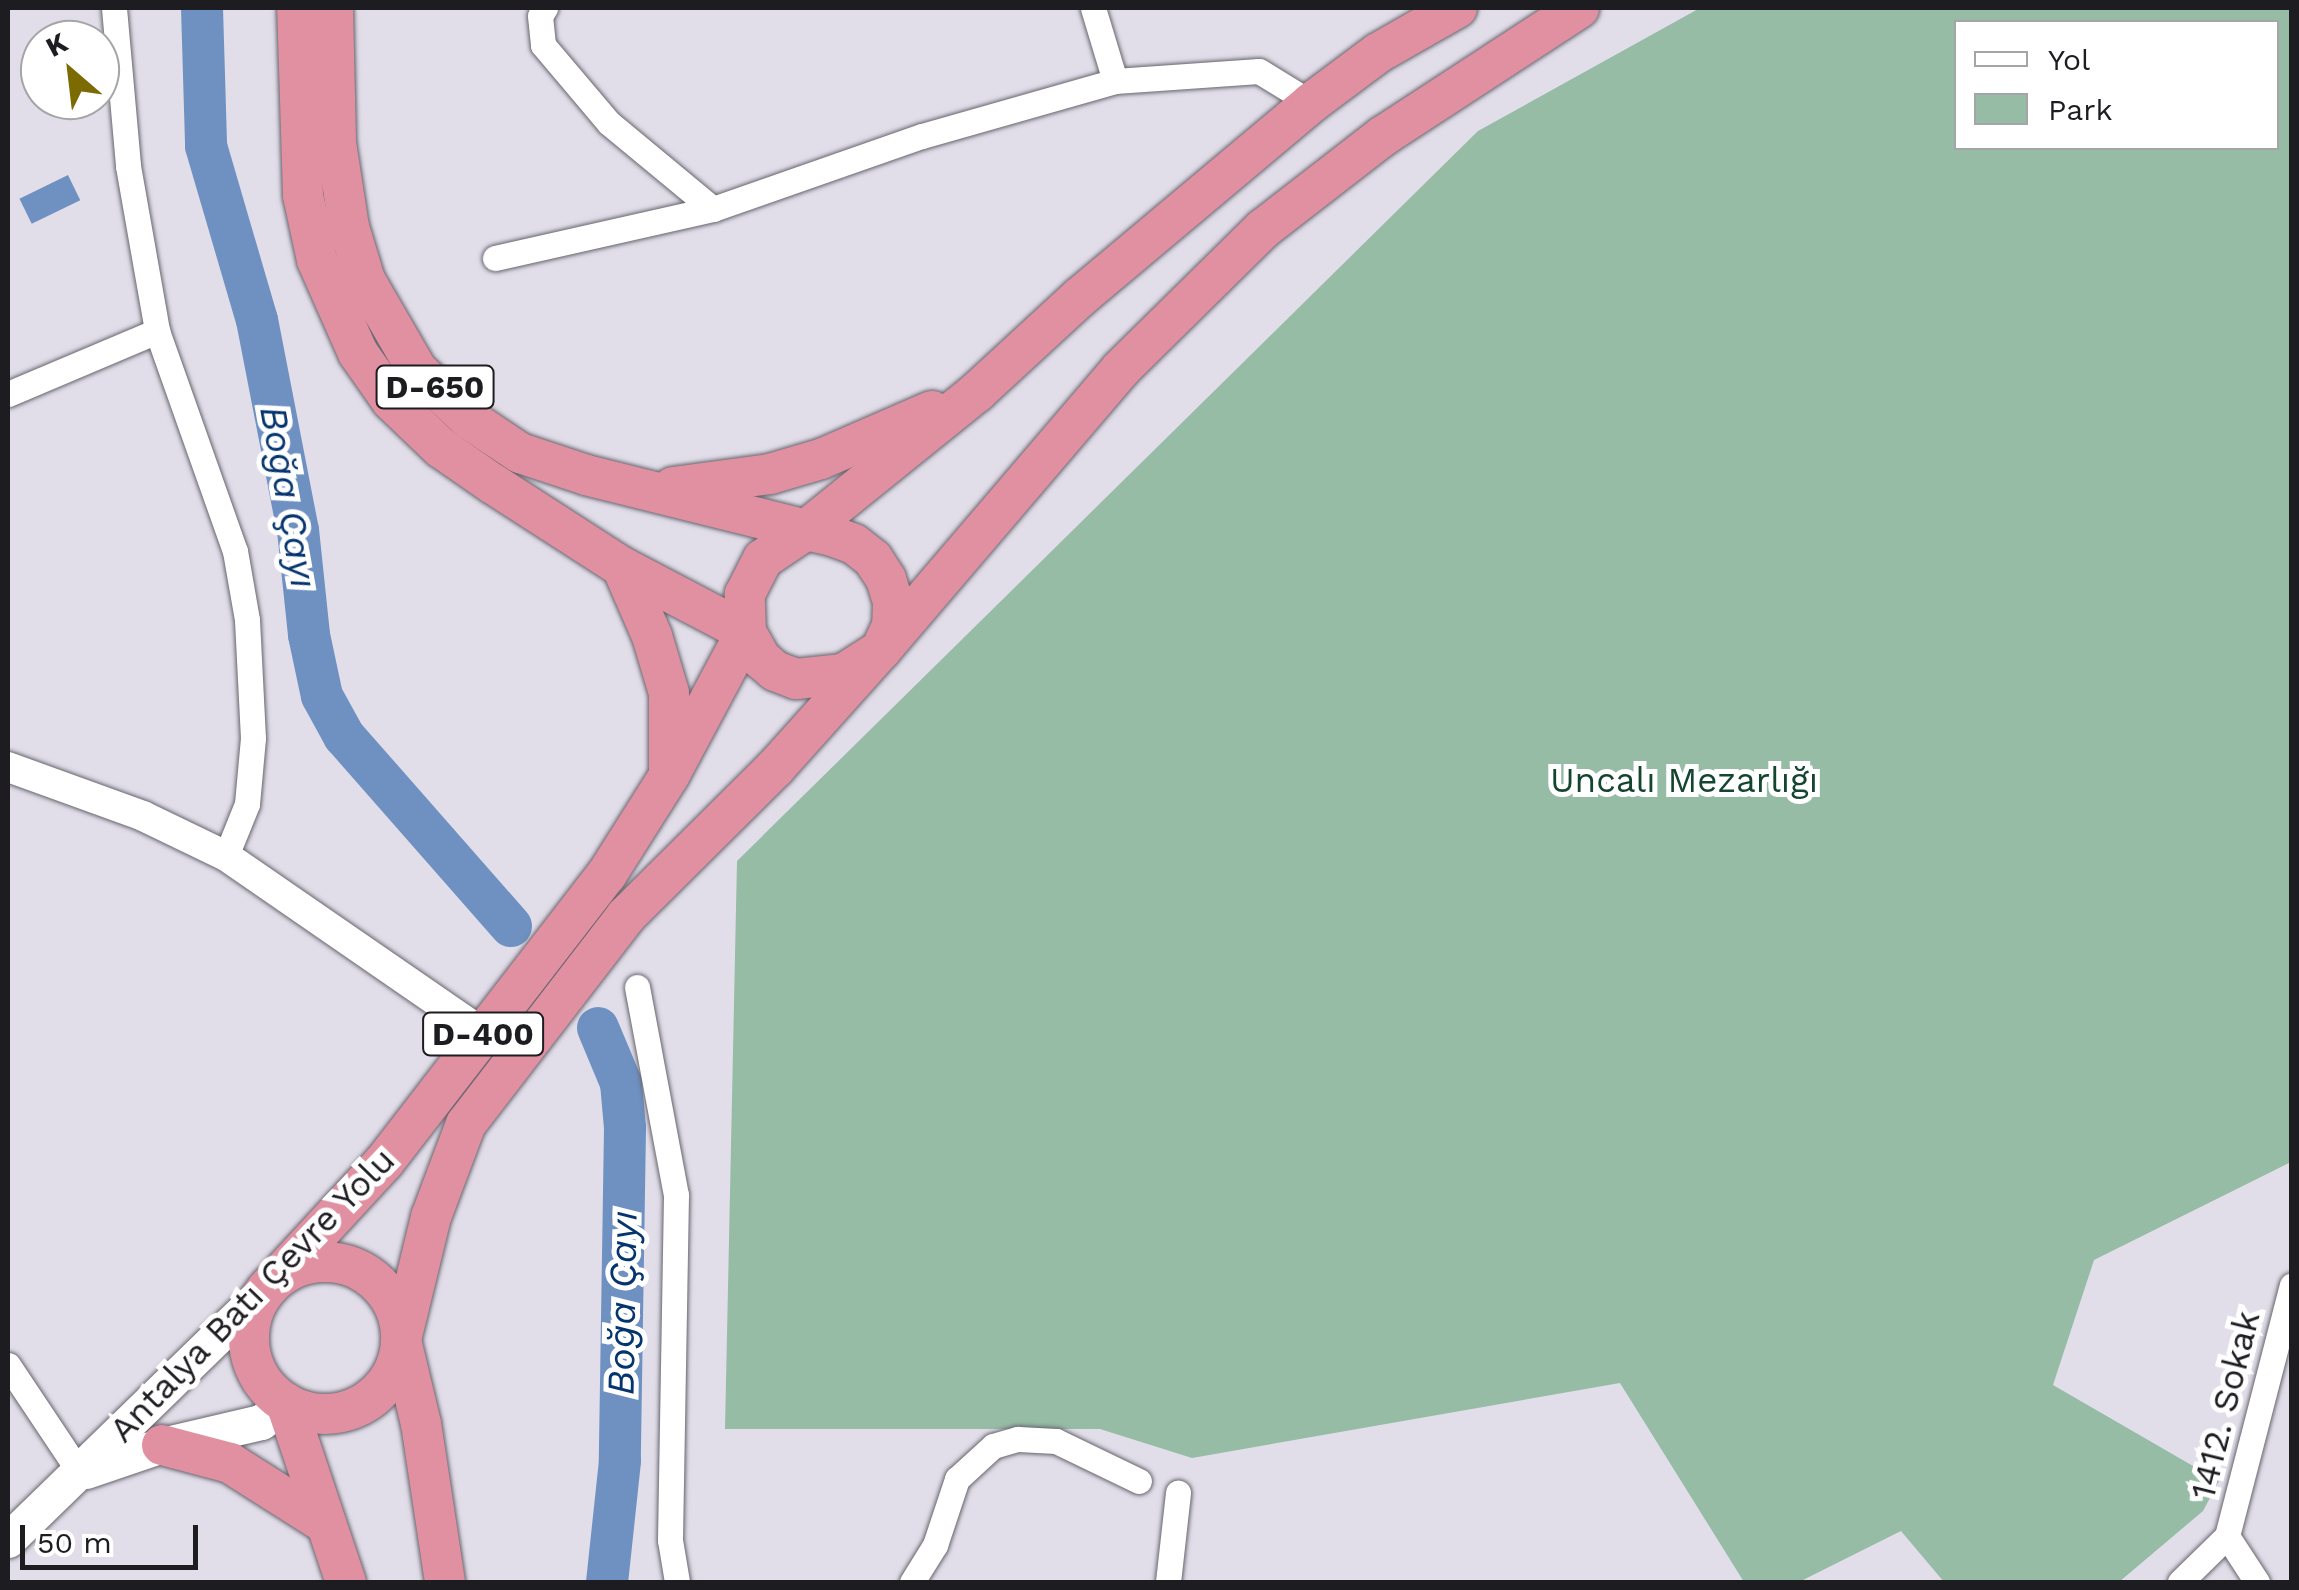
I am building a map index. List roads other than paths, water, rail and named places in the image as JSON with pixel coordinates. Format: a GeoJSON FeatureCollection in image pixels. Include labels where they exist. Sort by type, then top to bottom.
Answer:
{"type":"FeatureCollection","features":[{"type":"Feature","properties":{"kind":"highway"},"geometry":{"type":"LineString","coordinates":[[297,8],[303,195],[317,260],[358,353],[391,400],[441,448],[622,568],[746,632]]}},
{"type":"Feature","properties":{"kind":"highway","name":"D-650"},"geometry":{"type":"LineString","coordinates":[[333,8],[336,143],[349,228],[365,280],[390,330],[417,370],[470,419],[520,453],[806,530]]}},
{"type":"Feature","properties":{"kind":"highway"},"geometry":{"type":"LineString","coordinates":[[1457,8],[1378,53],[1311,103],[1094,285],[977,392],[806,530],[763,559],[749,580],[743,608],[746,632],[761,659],[774,671],[796,679],[844,674],[882,650],[1120,370],[1263,229],[1384,136],[1579,8]]}},
{"type":"Feature","properties":{"kind":"highway"},"geometry":{"type":"LineString","coordinates":[[646,490],[770,474],[821,459],[977,392]]}},
{"type":"Feature","properties":{"kind":"highway","name":"D-400"},"geometry":{"type":"LineString","coordinates":[[806,530],[854,544],[874,559],[886,578],[893,602],[892,626],[882,650]]}},
{"type":"Feature","properties":{"kind":"highway"},"geometry":{"type":"LineString","coordinates":[[622,568],[652,636],[669,693],[669,776]]}},
{"type":"Feature","properties":{"kind":"highway","name":"Antalya Batı Çevre Yolu"},"geometry":{"type":"LineString","coordinates":[[278,1278],[385,1160],[607,874],[669,776],[746,632]]}},
{"type":"Feature","properties":{"kind":"highway","name":"Antalya Batı Çevre Yolu"},"geometry":{"type":"LineString","coordinates":[[445,1582],[421,1424],[400,1340],[431,1216],[466,1124],[626,916],[776,767],[882,650]]}},
{"type":"Feature","properties":{"kind":"highway"},"geometry":{"type":"LineString","coordinates":[[278,1278],[323,1261],[366,1274],[391,1300],[400,1340],[390,1376],[378,1391],[354,1407],[313,1413],[286,1403]]}},
{"type":"Feature","properties":{"kind":"highway","name":"D-400"},"geometry":{"type":"LineString","coordinates":[[278,1278],[261,1296],[248,1336],[256,1371],[286,1403],[346,1582]]}},
{"type":"Feature","properties":{"kind":"highway"},"geometry":{"type":"LineString","coordinates":[[162,1445],[230,1463],[326,1524]]}},
{"type":"Feature","properties":{"kind":"main road","name":"Antalya Batı Çevre Yolu"},"geometry":{"type":"LineString","coordinates":[[8,1540],[278,1278]]}},
{"type":"Feature","properties":{"kind":"main road"},"geometry":{"type":"LineString","coordinates":[[80,1473],[162,1445],[261,1422],[286,1403]]}},
{"type":"Feature","properties":{"kind":"street"},"geometry":{"type":"LineString","coordinates":[[114,8],[128,166],[156,330],[235,551],[247,620],[253,738],[247,804],[226,856]]}},
{"type":"Feature","properties":{"kind":"street"},"geometry":{"type":"LineString","coordinates":[[545,8],[540,16],[543,45],[609,124],[713,210]]}},
{"type":"Feature","properties":{"kind":"street"},"geometry":{"type":"LineString","coordinates":[[1094,8],[1114,81]]}},
{"type":"Feature","properties":{"kind":"street"},"geometry":{"type":"LineString","coordinates":[[495,258],[713,210],[922,136],[1114,81],[1259,71],[1311,103]]}},
{"type":"Feature","properties":{"kind":"street"},"geometry":{"type":"LineString","coordinates":[[8,394],[156,330]]}},
{"type":"Feature","properties":{"kind":"street"},"geometry":{"type":"LineString","coordinates":[[8,767],[143,816],[226,856],[483,1033]]}},
{"type":"Feature","properties":{"kind":"street"},"geometry":{"type":"LineString","coordinates":[[637,987],[676,1194],[670,1540],[677,1582]]}},
{"type":"Feature","properties":{"kind":"street","name":"1412. Sokak"},"geometry":{"type":"LineString","coordinates":[[2180,1582],[2227,1536],[2292,1286]]}},
{"type":"Feature","properties":{"kind":"street"},"geometry":{"type":"LineString","coordinates":[[8,1364],[80,1473]]}},
{"type":"Feature","properties":{"kind":"street"},"geometry":{"type":"LineString","coordinates":[[912,1582],[935,1545],[958,1479],[993,1446],[1018,1440],[1056,1440],[1139,1481]]}},
{"type":"Feature","properties":{"kind":"street"},"geometry":{"type":"LineString","coordinates":[[1168,1582],[1178,1493]]}},
{"type":"Feature","properties":{"kind":"street"},"geometry":{"type":"LineString","coordinates":[[2227,1536],[2257,1582]]}},
{"type":"Feature","properties":{"kind":"water"},"geometry":{"type":"Polygon","coordinates":[[[68,175],[80,200],[32,224],[19,199],[68,175]]]}},
{"type":"Feature","properties":{"kind":"waterway","name":"Boğa Çayı"},"geometry":{"type":"LineString","coordinates":[[202,8],[206,146],[257,320],[298,530],[309,635],[322,696],[344,736],[511,926]]}},
{"type":"Feature","properties":{"kind":"waterway","name":"Boğa Çayı"},"geometry":{"type":"LineString","coordinates":[[598,1028],[621,1083],[625,1128],[620,1461],[607,1582]]}},
{"type":"Feature","properties":{"kind":"park label","name":"Uncalı Mezarlığı"},"geometry":{"type":"Point","coordinates":[1684,780]}}]}
